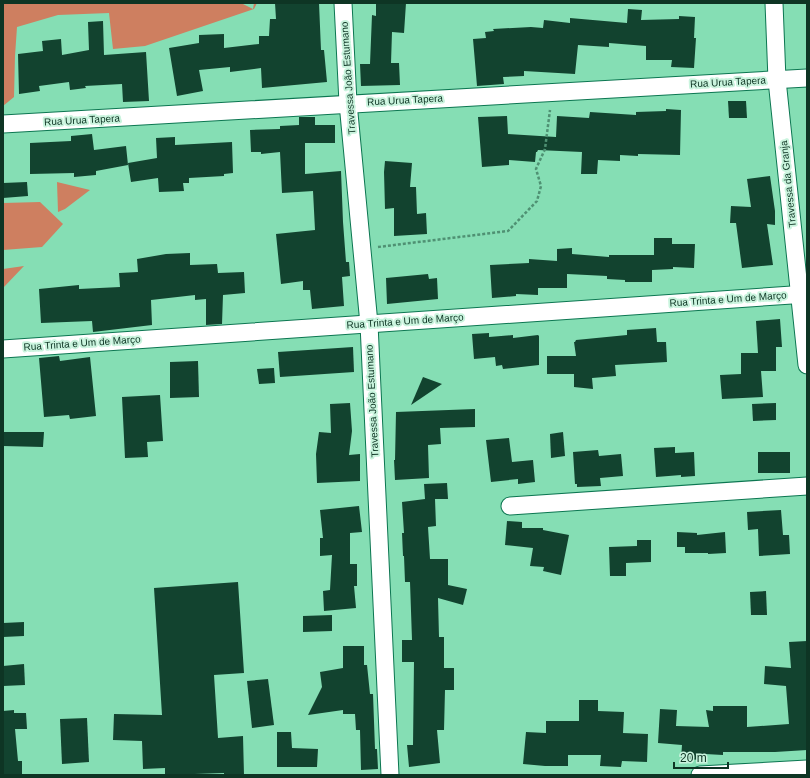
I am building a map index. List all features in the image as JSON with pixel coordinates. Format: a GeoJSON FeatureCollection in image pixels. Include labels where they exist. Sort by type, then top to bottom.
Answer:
{"type":"FeatureCollection","features":[{"type":"Feature","properties":{"kind":"street","name":"Travessa João Estumano"},"geometry":{"type":"LineString","coordinates":[[343,3],[348,103],[369,324],[390,775]]}},
{"type":"Feature","properties":{"kind":"street","name":"Travessa da Granja"},"geometry":{"type":"LineString","coordinates":[[774,3],[777,80],[803,294],[807,365]]}},
{"type":"Feature","properties":{"kind":"street","name":"Rua Urua Tapera"},"geometry":{"type":"LineString","coordinates":[[3,124],[348,103],[807,78]]}},
{"type":"Feature","properties":{"kind":"street","name":"Rua Trinta e Um de Março"},"geometry":{"type":"LineString","coordinates":[[3,349],[803,294]]}},
{"type":"Feature","properties":{"kind":"street"},"geometry":{"type":"LineString","coordinates":[[510,506],[807,486]]}},
{"type":"Feature","properties":{"kind":"street"},"geometry":{"type":"LineString","coordinates":[[700,775],[807,769]]}},
{"type":"Feature","properties":{"kind":"path"},"geometry":{"type":"LineString","coordinates":[[362,249],[508,231],[537,201],[542,186],[536,168],[545,150],[553,92]]}},
{"type":"Feature","properties":{"kind":"shaded area"},"geometry":{"type":"Polygon","coordinates":[[[3,3],[241,3],[253,9],[254,3],[257,3],[254,9],[145,46],[113,49],[109,13],[58,15],[17,27],[14,97],[3,106],[3,3]]]}},
{"type":"Feature","properties":{"kind":"shaded area"},"geometry":{"type":"Polygon","coordinates":[[[57,182],[90,190],[65,209],[58,212],[57,182]]]}},
{"type":"Feature","properties":{"kind":"shaded area"},"geometry":{"type":"Polygon","coordinates":[[[40,202],[63,224],[42,247],[3,250],[3,203],[40,202]]]}},
{"type":"Feature","properties":{"kind":"shaded area"},"geometry":{"type":"Polygon","coordinates":[[[24,266],[3,288],[3,269],[24,266]]]}},
{"type":"Feature","properties":{"kind":"building"},"geometry":{"type":"Polygon","coordinates":[[[275,3],[319,3],[321,50],[324,50],[327,82],[262,88],[261,68],[230,72],[230,67],[199,70],[203,91],[177,96],[169,48],[199,43],[199,35],[224,34],[224,48],[259,44],[259,36],[269,36],[270,19],[276,19],[275,3]]]}},
{"type":"Feature","properties":{"kind":"building"},"geometry":{"type":"Polygon","coordinates":[[[376,3],[406,3],[404,33],[392,32],[391,63],[399,63],[400,85],[361,86],[360,64],[370,64],[372,15],[376,16],[376,3]]]}},
{"type":"Feature","properties":{"kind":"building"},"geometry":{"type":"Polygon","coordinates":[[[628,9],[642,10],[641,20],[679,19],[679,16],[695,17],[694,38],[696,38],[694,68],[671,67],[672,60],[646,60],[646,46],[609,43],[609,47],[578,45],[575,74],[524,71],[524,76],[503,77],[504,84],[477,86],[473,39],[486,38],[485,32],[494,31],[493,29],[531,27],[543,28],[544,20],[570,23],[570,18],[627,23],[628,9]]]}},
{"type":"Feature","properties":{"kind":"building"},"geometry":{"type":"Polygon","coordinates":[[[103,21],[104,55],[146,52],[149,101],[123,102],[122,84],[85,86],[86,88],[70,90],[69,82],[39,86],[40,91],[19,94],[18,54],[43,51],[42,41],[61,39],[62,55],[89,50],[88,22],[103,21]]]}},
{"type":"Feature","properties":{"kind":"building"},"geometry":{"type":"Polygon","coordinates":[[[728,101],[746,101],[747,118],[729,118],[728,101]]]}},
{"type":"Feature","properties":{"kind":"building"},"geometry":{"type":"Polygon","coordinates":[[[666,109],[681,110],[680,155],[620,155],[620,161],[598,160],[597,174],[581,174],[582,152],[538,150],[536,152],[535,162],[509,160],[509,165],[482,167],[478,117],[507,116],[508,134],[556,137],[557,116],[589,118],[590,112],[636,115],[636,112],[666,111],[666,109]]]}},
{"type":"Feature","properties":{"kind":"building"},"geometry":{"type":"Polygon","coordinates":[[[299,117],[315,117],[315,125],[335,125],[335,143],[305,143],[305,174],[341,171],[346,262],[349,262],[350,276],[342,277],[344,306],[312,309],[310,290],[303,290],[303,281],[281,284],[276,234],[315,230],[313,191],[282,193],[280,152],[261,154],[261,152],[251,152],[250,130],[280,129],[280,126],[299,125],[299,117]]]}},
{"type":"Feature","properties":{"kind":"building"},"geometry":{"type":"Polygon","coordinates":[[[92,134],[94,150],[126,146],[128,165],[96,171],[96,175],[74,177],[74,173],[30,174],[30,143],[71,141],[71,136],[92,134]]]}},
{"type":"Feature","properties":{"kind":"building"},"geometry":{"type":"Polygon","coordinates":[[[175,137],[175,145],[232,142],[233,173],[224,174],[224,176],[189,178],[189,183],[183,183],[184,191],[159,192],[158,178],[131,182],[128,163],[157,158],[156,138],[175,137]]]}},
{"type":"Feature","properties":{"kind":"building"},"geometry":{"type":"Polygon","coordinates":[[[385,161],[412,163],[410,187],[416,187],[417,214],[426,213],[427,234],[394,236],[394,208],[385,209],[385,161]]]}},
{"type":"Feature","properties":{"kind":"building"},"geometry":{"type":"Polygon","coordinates":[[[770,176],[775,211],[775,225],[767,224],[773,265],[742,268],[736,223],[730,223],[731,206],[751,207],[747,179],[770,176]]]}},
{"type":"Feature","properties":{"kind":"building"},"geometry":{"type":"Polygon","coordinates":[[[27,182],[28,196],[3,198],[3,183],[27,182]]]}},
{"type":"Feature","properties":{"kind":"building"},"geometry":{"type":"Polygon","coordinates":[[[654,238],[672,238],[672,244],[695,244],[694,268],[673,267],[673,269],[652,270],[652,282],[625,282],[625,280],[607,279],[607,276],[567,274],[567,288],[538,288],[538,295],[516,294],[516,296],[492,298],[490,265],[529,263],[529,259],[557,261],[557,249],[572,248],[572,254],[609,257],[609,255],[654,255],[654,238]]]}},
{"type":"Feature","properties":{"kind":"building"},"geometry":{"type":"Polygon","coordinates":[[[190,253],[190,265],[217,264],[218,273],[244,272],[245,293],[223,295],[222,324],[206,325],[206,299],[195,300],[195,295],[151,300],[152,325],[93,332],[92,321],[41,323],[39,289],[79,285],[79,289],[120,287],[119,273],[138,272],[137,259],[166,254],[190,253]]]}},
{"type":"Feature","properties":{"kind":"building"},"geometry":{"type":"Polygon","coordinates":[[[428,274],[429,279],[437,278],[438,299],[387,304],[386,278],[428,274]]]}},
{"type":"Feature","properties":{"kind":"building"},"geometry":{"type":"Polygon","coordinates":[[[780,319],[782,347],[776,347],[776,371],[761,371],[763,397],[722,399],[720,375],[741,374],[741,353],[758,353],[756,321],[780,319]]]}},
{"type":"Feature","properties":{"kind":"building"},"geometry":{"type":"Polygon","coordinates":[[[656,328],[657,342],[666,342],[667,362],[615,365],[616,376],[592,378],[593,389],[574,387],[574,374],[547,374],[547,356],[576,356],[574,342],[576,340],[627,335],[627,330],[656,328]]]}},
{"type":"Feature","properties":{"kind":"building"},"geometry":{"type":"Polygon","coordinates":[[[489,333],[489,337],[513,335],[513,338],[538,335],[539,365],[503,369],[502,365],[496,366],[495,357],[474,359],[472,334],[489,333]]]}},
{"type":"Feature","properties":{"kind":"building"},"geometry":{"type":"Polygon","coordinates":[[[353,347],[354,372],[280,377],[278,352],[353,347]]]}},
{"type":"Feature","properties":{"kind":"building"},"geometry":{"type":"Polygon","coordinates":[[[59,356],[60,361],[90,357],[96,416],[70,419],[69,415],[44,417],[39,358],[59,356]]]}},
{"type":"Feature","properties":{"kind":"building"},"geometry":{"type":"Polygon","coordinates":[[[198,361],[199,397],[170,398],[170,362],[198,361]]]}},
{"type":"Feature","properties":{"kind":"building"},"geometry":{"type":"Polygon","coordinates":[[[274,368],[275,383],[259,384],[257,369],[274,368]]]}},
{"type":"Feature","properties":{"kind":"building"},"geometry":{"type":"Polygon","coordinates":[[[423,377],[442,384],[411,405],[423,377]]]}},
{"type":"Feature","properties":{"kind":"building"},"geometry":{"type":"Polygon","coordinates":[[[160,395],[163,441],[147,442],[148,457],[125,458],[122,397],[160,395]]]}},
{"type":"Feature","properties":{"kind":"building"},"geometry":{"type":"Polygon","coordinates":[[[350,403],[352,431],[349,455],[360,454],[360,481],[317,483],[316,454],[319,432],[331,433],[330,404],[350,403]]]}},
{"type":"Feature","properties":{"kind":"building"},"geometry":{"type":"Polygon","coordinates":[[[776,403],[776,420],[753,421],[752,404],[776,403]]]}},
{"type":"Feature","properties":{"kind":"building"},"geometry":{"type":"Polygon","coordinates":[[[475,409],[475,427],[440,428],[441,444],[428,445],[429,478],[395,480],[394,460],[396,412],[475,409]]]}},
{"type":"Feature","properties":{"kind":"building"},"geometry":{"type":"Polygon","coordinates":[[[3,432],[44,432],[43,447],[3,446],[3,432]]]}},
{"type":"Feature","properties":{"kind":"building"},"geometry":{"type":"Polygon","coordinates":[[[563,432],[565,456],[551,458],[550,434],[563,432]]]}},
{"type":"Feature","properties":{"kind":"building"},"geometry":{"type":"Polygon","coordinates":[[[509,438],[512,462],[533,460],[535,482],[518,484],[518,479],[491,482],[486,440],[509,438]]]}},
{"type":"Feature","properties":{"kind":"building"},"geometry":{"type":"Polygon","coordinates":[[[675,447],[675,453],[694,452],[695,476],[681,477],[681,475],[656,477],[654,448],[675,447]]]}},
{"type":"Feature","properties":{"kind":"building"},"geometry":{"type":"Polygon","coordinates":[[[598,450],[599,456],[621,454],[623,476],[600,478],[601,486],[577,487],[577,484],[575,484],[573,452],[598,450]]]}},
{"type":"Feature","properties":{"kind":"building"},"geometry":{"type":"Polygon","coordinates":[[[758,452],[790,452],[790,473],[758,473],[758,452]]]}},
{"type":"Feature","properties":{"kind":"building"},"geometry":{"type":"Polygon","coordinates":[[[447,483],[448,499],[435,499],[436,526],[428,527],[430,559],[448,559],[448,585],[467,589],[463,605],[438,598],[439,637],[444,637],[444,668],[454,668],[454,690],[445,690],[444,730],[437,730],[440,763],[409,767],[407,745],[413,745],[414,662],[402,662],[402,640],[412,640],[410,582],[405,582],[403,556],[402,533],[404,533],[402,502],[425,499],[424,484],[447,483]]]}},
{"type":"Feature","properties":{"kind":"building"},"geometry":{"type":"Polygon","coordinates":[[[359,506],[362,532],[350,533],[350,564],[357,564],[357,586],[354,586],[356,608],[324,611],[323,591],[330,590],[332,555],[320,556],[320,538],[323,538],[320,510],[359,506]]]}},
{"type":"Feature","properties":{"kind":"building"},"geometry":{"type":"Polygon","coordinates":[[[781,510],[783,535],[789,535],[790,554],[759,556],[758,529],[748,530],[747,512],[781,510]]]}},
{"type":"Feature","properties":{"kind":"building"},"geometry":{"type":"Polygon","coordinates":[[[507,521],[522,522],[522,528],[543,528],[543,530],[569,535],[561,575],[543,571],[544,567],[530,566],[533,548],[505,545],[507,521]]]}},
{"type":"Feature","properties":{"kind":"building"},"geometry":{"type":"Polygon","coordinates":[[[677,532],[697,533],[697,535],[725,532],[726,553],[685,553],[685,547],[677,547],[677,532]]]}},
{"type":"Feature","properties":{"kind":"building"},"geometry":{"type":"Polygon","coordinates":[[[637,540],[651,540],[651,562],[626,563],[626,576],[610,576],[609,547],[637,546],[637,540]]]}},
{"type":"Feature","properties":{"kind":"building"},"geometry":{"type":"Polygon","coordinates":[[[238,582],[244,673],[214,675],[218,738],[243,736],[244,775],[224,775],[224,773],[165,775],[165,768],[143,769],[142,741],[113,740],[114,714],[162,715],[154,588],[238,582]]]}},
{"type":"Feature","properties":{"kind":"building"},"geometry":{"type":"Polygon","coordinates":[[[766,591],[767,615],[751,615],[750,592],[766,591]]]}},
{"type":"Feature","properties":{"kind":"building"},"geometry":{"type":"Polygon","coordinates":[[[332,615],[332,631],[303,632],[303,616],[332,615]]]}},
{"type":"Feature","properties":{"kind":"building"},"geometry":{"type":"Polygon","coordinates":[[[24,622],[24,636],[3,637],[3,623],[24,622]]]}},
{"type":"Feature","properties":{"kind":"building"},"geometry":{"type":"Polygon","coordinates":[[[807,641],[807,750],[775,752],[723,752],[723,755],[705,754],[704,760],[681,759],[682,745],[658,743],[660,709],[677,710],[676,726],[709,727],[706,710],[713,711],[713,706],[747,706],[747,727],[789,724],[786,686],[764,684],[765,666],[791,668],[789,642],[807,641]]]}},
{"type":"Feature","properties":{"kind":"building"},"geometry":{"type":"Polygon","coordinates":[[[343,646],[364,646],[364,665],[367,665],[370,694],[373,694],[375,749],[377,749],[378,769],[361,770],[360,730],[356,730],[355,714],[343,714],[343,710],[308,715],[322,687],[320,672],[343,668],[343,646]]]}},
{"type":"Feature","properties":{"kind":"building"},"geometry":{"type":"Polygon","coordinates":[[[24,664],[25,685],[3,686],[3,666],[24,664]]]}},
{"type":"Feature","properties":{"kind":"building"},"geometry":{"type":"Polygon","coordinates":[[[268,679],[274,725],[252,728],[247,681],[268,679]]]}},
{"type":"Feature","properties":{"kind":"building"},"geometry":{"type":"Polygon","coordinates":[[[579,700],[598,700],[598,711],[624,712],[623,733],[648,734],[647,762],[622,761],[621,767],[600,766],[601,755],[568,755],[568,766],[523,764],[526,732],[546,733],[546,721],[579,721],[579,700]]]}},
{"type":"Feature","properties":{"kind":"building"},"geometry":{"type":"Polygon","coordinates":[[[14,710],[14,713],[26,713],[27,729],[15,729],[18,761],[22,761],[22,775],[3,775],[3,711],[14,710]]]}},
{"type":"Feature","properties":{"kind":"building"},"geometry":{"type":"Polygon","coordinates":[[[87,718],[89,762],[62,764],[60,719],[87,718]]]}},
{"type":"Feature","properties":{"kind":"building"},"geometry":{"type":"Polygon","coordinates":[[[277,732],[291,732],[292,748],[318,749],[317,767],[277,767],[277,732]]]}}]}
